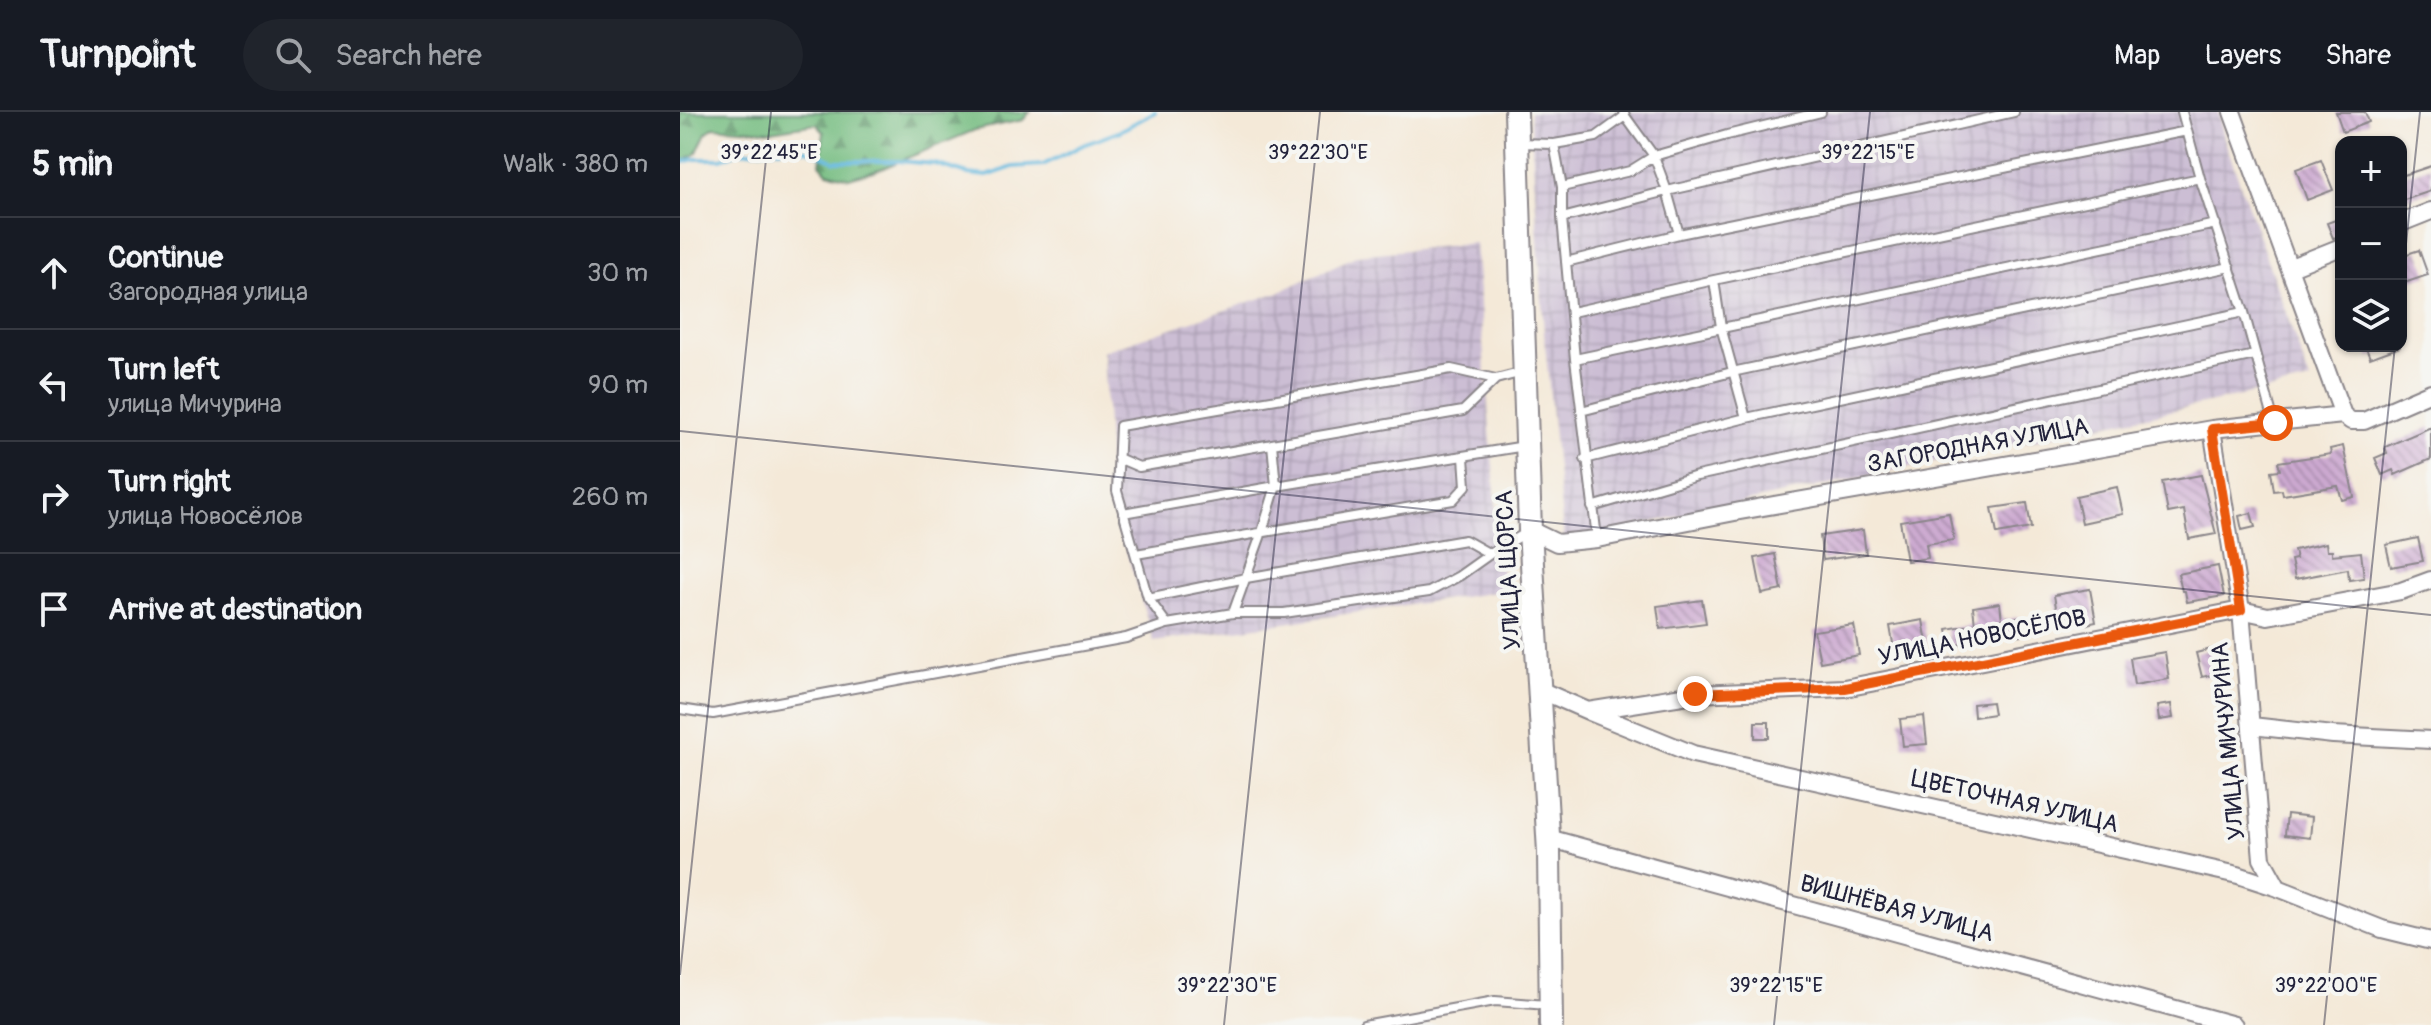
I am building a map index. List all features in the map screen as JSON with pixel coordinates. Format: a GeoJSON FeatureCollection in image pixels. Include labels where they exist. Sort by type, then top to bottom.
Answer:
{"type":"FeatureCollection","features":[{"type":"Feature","properties":{"kind":"street","name":"УЛИЦА ЩОРСА"},"geometry":{"type":"LineString","coordinates":[[1516,112],[1530,530],[1548,838],[1551,1015]]}},
{"type":"Feature","properties":{"kind":"street"},"geometry":{"type":"LineString","coordinates":[[2232,112],[2343,415]]}},
{"type":"Feature","properties":{"kind":"street"},"geometry":{"type":"LineString","coordinates":[[2407,221],[2431,211]]}},
{"type":"Feature","properties":{"kind":"street"},"geometry":{"type":"LineString","coordinates":[[2291,267],[2335,249]]}},
{"type":"Feature","properties":{"kind":"street","name":"ЗАГОРОДНАЯ УЛИЦА"},"geometry":{"type":"LineString","coordinates":[[1530,530],[1557,543],[1597,539],[2212,429],[2343,415],[2351,421],[2364,421],[2431,392]]}},
{"type":"Feature","properties":{"kind":"street","name":"УЛИЦА МИЧУРИНА"},"geometry":{"type":"LineString","coordinates":[[2212,429],[2241,610],[2262,859],[2278,888]]}},
{"type":"Feature","properties":{"kind":"street","name":"УЛИЦА НОВОСЁЛОВ"},"geometry":{"type":"LineString","coordinates":[[1588,711],[1695,694],[1845,688],[2241,610],[2268,616],[2401,591],[2431,580]]}},
{"type":"Feature","properties":{"kind":"street"},"geometry":{"type":"LineString","coordinates":[[1540,690],[1588,711]]}},
{"type":"Feature","properties":{"kind":"street","name":"ЦВЕТОЧНАЯ УЛИЦА"},"geometry":{"type":"LineString","coordinates":[[1588,711],[1693,754],[2238,875],[2382,929],[2431,941]]}},
{"type":"Feature","properties":{"kind":"street"},"geometry":{"type":"LineString","coordinates":[[2252,726],[2333,735],[2431,740]]}},
{"type":"Feature","properties":{"kind":"street","name":"ВИШНЁВАЯ УЛИЦА"},"geometry":{"type":"LineString","coordinates":[[1548,838],[2227,1024]]}},
{"type":"Feature","properties":{"kind":"street","name":"УЛИЦА МИЧУРИНА"},"geometry":{"type":"LineString","coordinates":[[2238,875],[2262,859]]}},
{"type":"Feature","properties":{"kind":"lane"},"geometry":{"type":"LineString","coordinates":[[1562,187],[1630,171],[1654,156],[1821,112]]}},
{"type":"Feature","properties":{"kind":"lane"},"geometry":{"type":"LineString","coordinates":[[1562,218],[2014,112]]}},
{"type":"Feature","properties":{"kind":"lane"},"geometry":{"type":"LineString","coordinates":[[2182,112],[2275,423]]}},
{"type":"Feature","properties":{"kind":"lane"},"geometry":{"type":"LineString","coordinates":[[1518,143],[1554,144],[1596,137],[1624,114],[1654,156],[1679,234]]}},
{"type":"Feature","properties":{"kind":"lane"},"geometry":{"type":"LineString","coordinates":[[1566,262],[1679,234],[2187,131]]}},
{"type":"Feature","properties":{"kind":"lane"},"geometry":{"type":"LineString","coordinates":[[1554,144],[1562,187],[1575,359],[1597,539]]}},
{"type":"Feature","properties":{"kind":"lane"},"geometry":{"type":"LineString","coordinates":[[1572,312],[2200,178]]}},
{"type":"Feature","properties":{"kind":"lane"},"geometry":{"type":"LineString","coordinates":[[1575,359],[2216,224]]}},
{"type":"Feature","properties":{"kind":"lane"},"geometry":{"type":"LineString","coordinates":[[1581,411],[1732,372],[2230,267]]}},
{"type":"Feature","properties":{"kind":"lane"},"geometry":{"type":"LineString","coordinates":[[1714,280],[1721,327],[1746,418]]}},
{"type":"Feature","properties":{"kind":"lane"},"geometry":{"type":"LineString","coordinates":[[1585,459],[1746,418],[2244,312]]}},
{"type":"Feature","properties":{"kind":"lane"},"geometry":{"type":"LineString","coordinates":[[1592,507],[1697,476],[2255,355]]}},
{"type":"Feature","properties":{"kind":"lane"},"geometry":{"type":"LineString","coordinates":[[1167,624],[1148,598],[1117,491],[1120,426],[1451,369],[1496,379],[1526,371]]}},
{"type":"Feature","properties":{"kind":"lane"},"geometry":{"type":"LineString","coordinates":[[1118,458],[1139,467],[1463,411],[1496,379]]}},
{"type":"Feature","properties":{"kind":"lane"},"geometry":{"type":"LineString","coordinates":[[1233,613],[1276,486],[1272,444]]}},
{"type":"Feature","properties":{"kind":"lane"},"geometry":{"type":"LineString","coordinates":[[1123,513],[1528,445]]}},
{"type":"Feature","properties":{"kind":"lane"},"geometry":{"type":"LineString","coordinates":[[1136,554],[1453,500],[1466,486],[1464,457]]}},
{"type":"Feature","properties":{"kind":"lane"},"geometry":{"type":"LineString","coordinates":[[680,709],[713,714],[1126,638],[1167,624],[1233,613],[1284,613],[1429,592],[1530,530]]}},
{"type":"Feature","properties":{"kind":"lane"},"geometry":{"type":"LineString","coordinates":[[1148,598],[1465,540],[1490,554]]}},
{"type":"Feature","properties":{"kind":"lane"},"geometry":{"type":"LineString","coordinates":[[1364,1025],[1495,1001],[1551,1015]]}},
{"type":"Feature","properties":{"kind":"shaded area"},"geometry":{"type":"Polygon","coordinates":[[[1530,112],[2218,112],[2224,138],[2310,381],[1564,541],[1544,333],[1530,112]]]}},
{"type":"Feature","properties":{"kind":"shaded area"},"geometry":{"type":"Polygon","coordinates":[[[1475,243],[1503,591],[1154,642],[1111,500],[1103,351],[1279,292],[1358,255],[1475,243]]]}},
{"type":"Feature","properties":{"kind":"green space"},"geometry":{"type":"Polygon","coordinates":[[[680,112],[1030,112],[1023,120],[975,130],[883,168],[849,178],[827,172],[820,164],[824,132],[816,124],[770,131],[714,127],[706,133],[696,154],[680,163],[680,112]]]}},
{"type":"Feature","properties":{"kind":"building"},"geometry":{"type":"Polygon","coordinates":[[[2336,112],[2365,112],[2369,122],[2343,132],[2336,112]]]}},
{"type":"Feature","properties":{"kind":"building"},"geometry":{"type":"Polygon","coordinates":[[[2321,160],[2333,190],[2307,200],[2296,169],[2321,160]]]}},
{"type":"Feature","properties":{"kind":"building"},"geometry":{"type":"Polygon","coordinates":[[[2431,166],[2431,191],[2407,199],[2407,174],[2431,166]]]}},
{"type":"Feature","properties":{"kind":"building"},"geometry":{"type":"Polygon","coordinates":[[[2335,220],[2335,238],[2333,238],[2327,223],[2335,220]]]}},
{"type":"Feature","properties":{"kind":"building"},"geometry":{"type":"Polygon","coordinates":[[[2419,250],[2428,275],[2407,282],[2407,254],[2419,250]]]}},
{"type":"Feature","properties":{"kind":"building"},"geometry":{"type":"Polygon","coordinates":[[[2368,352],[2386,352],[2370,358],[2368,352]]]}},
{"type":"Feature","properties":{"kind":"building"},"geometry":{"type":"Polygon","coordinates":[[[2431,427],[2431,459],[2395,475],[2393,470],[2382,475],[2375,458],[2387,453],[2385,447],[2431,427]]]}},
{"type":"Feature","properties":{"kind":"building"},"geometry":{"type":"Polygon","coordinates":[[[2343,446],[2354,497],[2342,500],[2338,486],[2283,495],[2282,490],[2274,491],[2271,471],[2280,470],[2278,462],[2331,454],[2330,449],[2343,446]]]}},
{"type":"Feature","properties":{"kind":"building"},"geometry":{"type":"Polygon","coordinates":[[[2201,475],[2216,534],[2189,539],[2184,510],[2168,513],[2162,482],[2201,475]]]}},
{"type":"Feature","properties":{"kind":"building"},"geometry":{"type":"Polygon","coordinates":[[[2117,487],[2123,514],[2082,523],[2076,496],[2117,487]]]}},
{"type":"Feature","properties":{"kind":"building"},"geometry":{"type":"Polygon","coordinates":[[[2027,503],[2031,528],[1997,534],[1992,508],[2027,503]]]}},
{"type":"Feature","properties":{"kind":"building"},"geometry":{"type":"Polygon","coordinates":[[[1949,513],[1954,540],[1926,544],[1928,558],[1907,561],[1900,521],[1949,513]]]}},
{"type":"Feature","properties":{"kind":"building"},"geometry":{"type":"Polygon","coordinates":[[[2251,513],[2255,527],[2242,530],[2239,516],[2251,513]]]}},
{"type":"Feature","properties":{"kind":"building"},"geometry":{"type":"Polygon","coordinates":[[[1863,530],[1866,554],[1823,560],[1820,536],[1863,530]]]}},
{"type":"Feature","properties":{"kind":"building"},"geometry":{"type":"Polygon","coordinates":[[[2418,538],[2423,561],[2391,567],[2386,545],[2418,538]]]}},
{"type":"Feature","properties":{"kind":"building"},"geometry":{"type":"Polygon","coordinates":[[[2326,543],[2327,551],[2332,551],[2332,555],[2361,552],[2364,578],[2349,580],[2348,569],[2295,579],[2291,560],[2296,559],[2294,550],[2326,543]]]}},
{"type":"Feature","properties":{"kind":"building"},"geometry":{"type":"Polygon","coordinates":[[[1775,554],[1782,590],[1762,594],[1755,558],[1775,554]]]}},
{"type":"Feature","properties":{"kind":"building"},"geometry":{"type":"Polygon","coordinates":[[[2218,566],[2224,596],[2187,602],[2178,574],[2218,566]]]}},
{"type":"Feature","properties":{"kind":"building"},"geometry":{"type":"Polygon","coordinates":[[[2090,589],[2096,622],[2059,626],[2054,595],[2090,589]]]}},
{"type":"Feature","properties":{"kind":"building"},"geometry":{"type":"Polygon","coordinates":[[[1702,600],[1706,623],[1660,629],[1657,606],[1702,600]]]}},
{"type":"Feature","properties":{"kind":"building"},"geometry":{"type":"Polygon","coordinates":[[[2000,603],[2002,620],[2019,617],[2022,635],[2009,636],[2008,632],[1961,639],[1962,644],[1950,646],[1947,629],[1975,624],[1973,607],[2000,603]]]}},
{"type":"Feature","properties":{"kind":"building"},"geometry":{"type":"Polygon","coordinates":[[[1923,620],[1927,643],[1894,649],[1890,626],[1923,620]]]}},
{"type":"Feature","properties":{"kind":"building"},"geometry":{"type":"Polygon","coordinates":[[[1854,625],[1859,655],[1820,662],[1814,631],[1854,625]]]}},
{"type":"Feature","properties":{"kind":"building"},"geometry":{"type":"Polygon","coordinates":[[[2219,647],[2225,672],[2202,677],[2196,653],[2219,647]]]}},
{"type":"Feature","properties":{"kind":"building"},"geometry":{"type":"Polygon","coordinates":[[[2165,652],[2169,679],[2134,685],[2130,658],[2165,652]]]}},
{"type":"Feature","properties":{"kind":"building"},"geometry":{"type":"Polygon","coordinates":[[[1992,702],[1994,714],[1974,717],[1973,704],[1992,702]]]}},
{"type":"Feature","properties":{"kind":"building"},"geometry":{"type":"Polygon","coordinates":[[[2171,704],[2173,718],[2159,720],[2157,706],[2171,704]]]}},
{"type":"Feature","properties":{"kind":"building"},"geometry":{"type":"Polygon","coordinates":[[[1924,716],[1927,744],[1903,746],[1900,719],[1924,716]]]}},
{"type":"Feature","properties":{"kind":"building"},"geometry":{"type":"Polygon","coordinates":[[[1755,722],[1769,722],[1769,738],[1755,738],[1755,722]]]}},
{"type":"Feature","properties":{"kind":"building"},"geometry":{"type":"Polygon","coordinates":[[[2287,814],[2312,817],[2310,838],[2285,835],[2287,814]]]}},
{"type":"Feature","properties":{"kind":"waterway"},"geometry":{"type":"LineString","coordinates":[[680,163],[694,159],[721,159],[738,152],[791,148],[808,150],[834,161],[935,164],[987,176],[1013,167],[1043,165],[1155,112]]}},
{"type":"Feature","properties":{"kind":"route"},"geometry":{"type":"LineString","coordinates":[[1695,694],[1845,688],[2241,610],[2212,429],[2275,423]]}}]}
